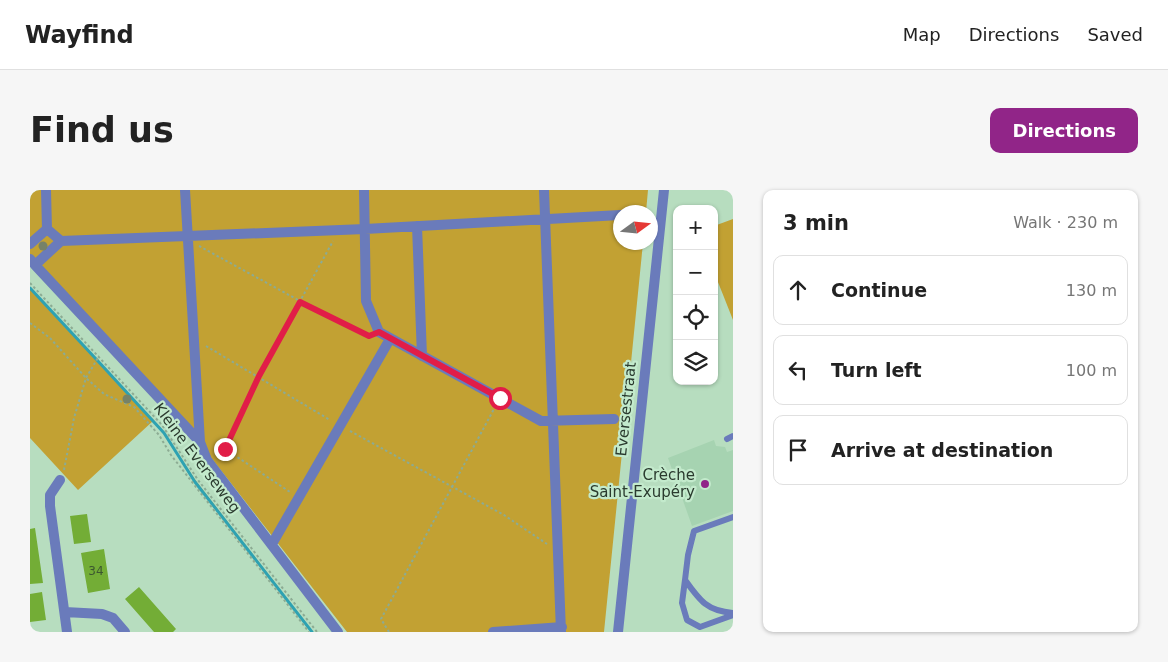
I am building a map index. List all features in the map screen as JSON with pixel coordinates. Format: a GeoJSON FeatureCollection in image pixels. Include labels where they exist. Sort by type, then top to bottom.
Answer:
{"type":"FeatureCollection","features":[{"type":"Feature","properties":{"kind":"street"},"geometry":{"type":"LineString","coordinates":[[46,190],[47,229],[61,241]]}},
{"type":"Feature","properties":{"kind":"street"},"geometry":{"type":"LineString","coordinates":[[185,190],[200,442],[207,460],[338,632]]}},
{"type":"Feature","properties":{"kind":"street"},"geometry":{"type":"LineString","coordinates":[[364,190],[366,301],[379,332],[541,421],[552,423],[614,419]]}},
{"type":"Feature","properties":{"kind":"street"},"geometry":{"type":"LineString","coordinates":[[493,632],[561,629],[544,190]]}},
{"type":"Feature","properties":{"kind":"street","name":"Eversestraat"},"geometry":{"type":"LineString","coordinates":[[618,632],[664,190]]}},
{"type":"Feature","properties":{"kind":"street"},"geometry":{"type":"LineString","coordinates":[[200,442],[32,262],[61,241],[365,229],[613,215]]}},
{"type":"Feature","properties":{"kind":"street"},"geometry":{"type":"LineString","coordinates":[[417,226],[422,356]]}},
{"type":"Feature","properties":{"kind":"street"},"geometry":{"type":"LineString","coordinates":[[30,244],[47,229]]}},
{"type":"Feature","properties":{"kind":"street"},"geometry":{"type":"LineString","coordinates":[[272,544],[390,338]]}},
{"type":"Feature","properties":{"kind":"street"},"geometry":{"type":"LineString","coordinates":[[60,480],[50,496],[50,506],[67,632]]}},
{"type":"Feature","properties":{"kind":"street"},"geometry":{"type":"LineString","coordinates":[[65,612],[108,616],[113,618],[125,632]]}},
{"type":"Feature","properties":{"kind":"lane"},"geometry":{"type":"LineString","coordinates":[[733,517],[694,531],[688,555],[682,603],[687,620],[700,627],[733,614]]}},
{"type":"Feature","properties":{"kind":"lane"},"geometry":{"type":"LineString","coordinates":[[685,580],[698,599],[715,611],[733,614]]}},
{"type":"Feature","properties":{"kind":"path"},"geometry":{"type":"LineString","coordinates":[[207,460],[225,449],[259,376],[338,230]]}},
{"type":"Feature","properties":{"kind":"path"},"geometry":{"type":"LineString","coordinates":[[188,235],[200,247],[300,302],[369,336],[379,332]]}},
{"type":"Feature","properties":{"kind":"path","name":"Kleine Everseweg"},"geometry":{"type":"LineString","coordinates":[[30,283],[167,431],[198,480],[316,632]]}},
{"type":"Feature","properties":{"kind":"path"},"geometry":{"type":"LineString","coordinates":[[30,323],[50,338],[86,378],[104,394],[134,407],[158,435],[177,463],[309,632]]}},
{"type":"Feature","properties":{"kind":"path"},"geometry":{"type":"LineString","coordinates":[[193,339],[259,376],[339,425],[504,515],[559,552]]}},
{"type":"Feature","properties":{"kind":"path"},"geometry":{"type":"LineString","coordinates":[[60,480],[66,464],[74,418],[86,378],[99,356]]}},
{"type":"Feature","properties":{"kind":"path"},"geometry":{"type":"LineString","coordinates":[[389,632],[382,619],[500,398]]}},
{"type":"Feature","properties":{"kind":"path"},"geometry":{"type":"LineString","coordinates":[[225,449],[298,497]]}},
{"type":"Feature","properties":{"kind":"shaded area"},"geometry":{"type":"Polygon","coordinates":[[[30,190],[648,190],[647,205],[613,205],[613,250],[642,250],[604,632],[347,632],[209,455],[30,266],[30,190]]]}},
{"type":"Feature","properties":{"kind":"shaded area"},"geometry":{"type":"Polygon","coordinates":[[[733,219],[733,320],[718,282],[718,225],[733,219]]]}},
{"type":"Feature","properties":{"kind":"shaded area"},"geometry":{"type":"Polygon","coordinates":[[[30,288],[160,427],[164,433],[153,421],[78,490],[30,438],[30,288]]]}},
{"type":"Feature","properties":{"kind":"shaded area"},"geometry":{"type":"Polygon","coordinates":[[[164,433],[196,481],[313,632],[195,482],[164,433]]]}},
{"type":"Feature","properties":{"kind":"shaded area","name":"Crèche Saint-Exupéry"},"geometry":{"type":"Polygon","coordinates":[[[714,440],[716,446],[725,447],[727,452],[733,450],[733,511],[692,526],[668,458],[714,440]]]}},
{"type":"Feature","properties":{"kind":"building"},"geometry":{"type":"Polygon","coordinates":[[[87,514],[91,542],[74,544],[70,516],[87,514]]]}},
{"type":"Feature","properties":{"kind":"building"},"geometry":{"type":"Polygon","coordinates":[[[35,528],[43,583],[30,584],[30,529],[35,528]]]}},
{"type":"Feature","properties":{"kind":"building"},"geometry":{"type":"Polygon","coordinates":[[[104,549],[110,589],[88,593],[81,553],[104,549]]]}},
{"type":"Feature","properties":{"kind":"building"},"geometry":{"type":"Polygon","coordinates":[[[139,587],[176,629],[173,632],[154,632],[125,599],[139,587]]]}},
{"type":"Feature","properties":{"kind":"building"},"geometry":{"type":"Polygon","coordinates":[[[42,592],[46,620],[30,622],[30,594],[42,592]]]}},
{"type":"Feature","properties":{"kind":"waterway"},"geometry":{"type":"LineString","coordinates":[[30,288],[96,359]]}},
{"type":"Feature","properties":{"kind":"waterway"},"geometry":{"type":"LineString","coordinates":[[97,360],[164,433],[195,482],[312,632]]}},
{"type":"Feature","properties":{"kind":"place","name":"Crèche Saint-Exupéry"},"geometry":{"type":"Point","coordinates":[705,484]}},
{"type":"Feature","properties":{"kind":"route"},"geometry":{"type":"LineString","coordinates":[[225,449],[259,376],[300,302],[369,336],[379,332],[500,398]]}}]}
